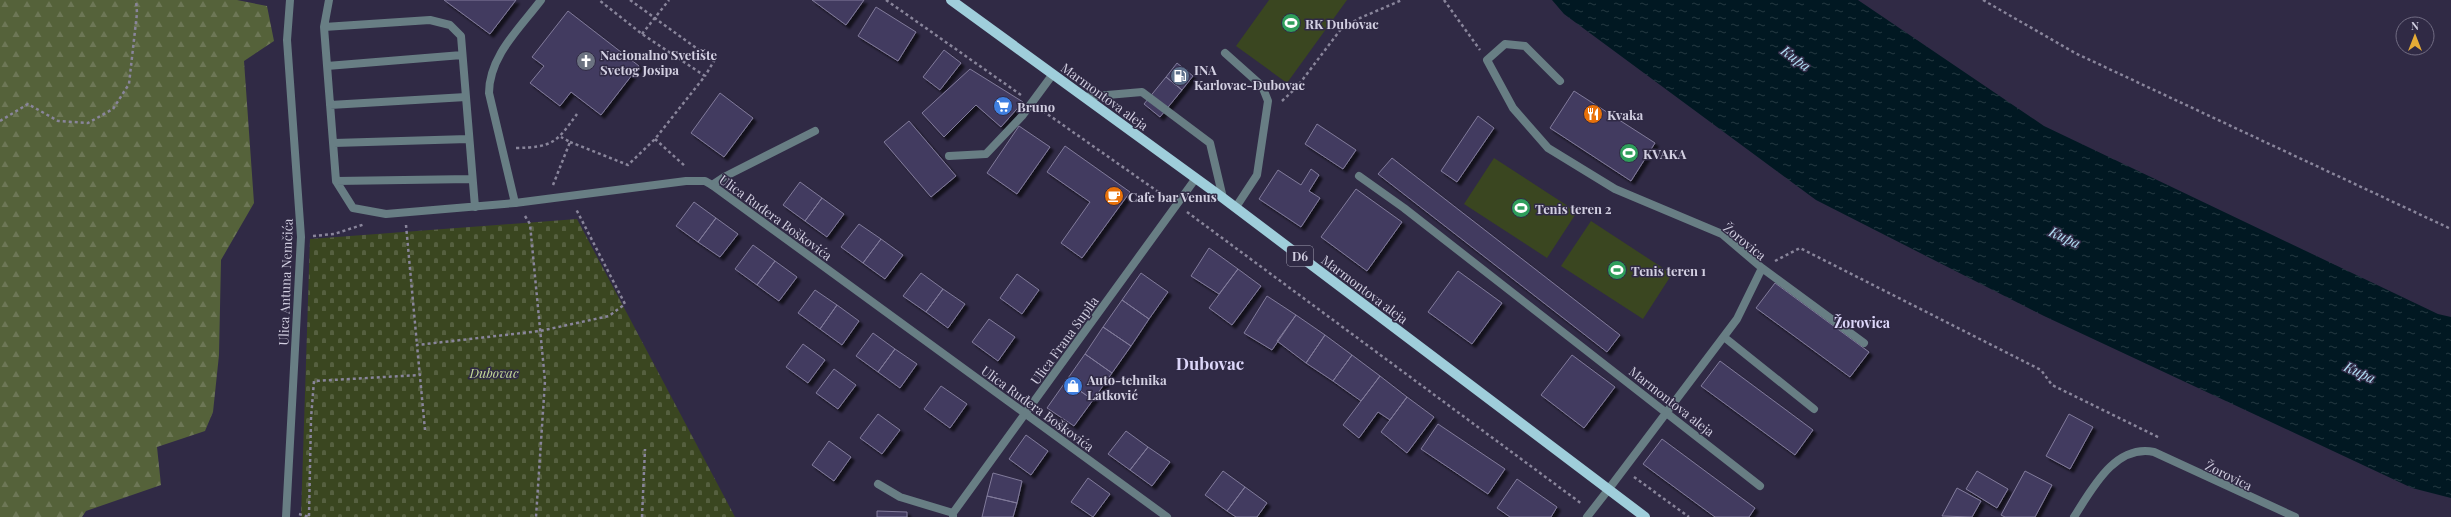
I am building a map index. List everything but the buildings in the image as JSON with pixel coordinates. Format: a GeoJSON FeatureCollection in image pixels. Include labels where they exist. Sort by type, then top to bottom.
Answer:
{"type":"FeatureCollection","features":[{"type":"Feature","properties":{"kind":"main road","name":"Marmontova aleja"},"geometry":{"type":"LineString","coordinates":[[951,0],[1236,207],[1645,517]]}},
{"type":"Feature","properties":{"kind":"street","name":"Ulica Antuna Nemčića"},"geometry":{"type":"LineString","coordinates":[[286,517],[301,237],[287,40],[290,0]]}},
{"type":"Feature","properties":{"kind":"street"},"geometry":{"type":"LineString","coordinates":[[329,0],[324,27],[336,180],[472,179]]}},
{"type":"Feature","properties":{"kind":"street"},"geometry":{"type":"LineString","coordinates":[[515,203],[489,93],[489,80],[500,53],[541,0]]}},
{"type":"Feature","properties":{"kind":"street"},"geometry":{"type":"LineString","coordinates":[[324,27],[430,20],[450,25],[461,36],[468,139],[475,207]]}},
{"type":"Feature","properties":{"kind":"street"},"geometry":{"type":"LineString","coordinates":[[1487,60],[1505,44],[1525,46],[1560,81]]}},
{"type":"Feature","properties":{"kind":"street"},"geometry":{"type":"LineString","coordinates":[[1225,53],[1262,86],[1268,101],[1257,175],[1236,207]]}},
{"type":"Feature","properties":{"kind":"street"},"geometry":{"type":"LineString","coordinates":[[327,66],[462,55]]}},
{"type":"Feature","properties":{"kind":"street","name":"Žorovica"},"geometry":{"type":"LineString","coordinates":[[1487,60],[1513,108],[1548,148],[1614,189],[1722,234],[1762,268],[1737,319],[1665,412],[1624,470],[1589,514]]}},
{"type":"Feature","properties":{"kind":"street"},"geometry":{"type":"LineString","coordinates":[[949,156],[986,154],[1032,103],[1053,74]]}},
{"type":"Feature","properties":{"kind":"street"},"geometry":{"type":"LineString","coordinates":[[1084,96],[1142,92],[1210,143],[1223,198]]}},
{"type":"Feature","properties":{"kind":"street"},"geometry":{"type":"LineString","coordinates":[[330,105],[466,97]]}},
{"type":"Feature","properties":{"kind":"street"},"geometry":{"type":"LineString","coordinates":[[712,185],[724,177],[815,131]]}},
{"type":"Feature","properties":{"kind":"street"},"geometry":{"type":"LineString","coordinates":[[334,144],[468,139]]}},
{"type":"Feature","properties":{"kind":"street","name":"Marmontova aleja"},"geometry":{"type":"LineString","coordinates":[[1359,176],[1404,208],[1760,486]]}},
{"type":"Feature","properties":{"kind":"street","name":"Ulica Frana Supila"},"geometry":{"type":"LineString","coordinates":[[953,515],[1024,414],[1196,178]]}},
{"type":"Feature","properties":{"kind":"street","name":"Ulica Ruđera Boškovića"},"geometry":{"type":"LineString","coordinates":[[336,180],[354,208],[386,214],[515,203],[548,198],[705,182],[712,185],[1167,517]]}},
{"type":"Feature","properties":{"kind":"street"},"geometry":{"type":"LineString","coordinates":[[1762,268],[1864,343]]}},
{"type":"Feature","properties":{"kind":"street"},"geometry":{"type":"LineString","coordinates":[[1724,337],[1814,408]]}},
{"type":"Feature","properties":{"kind":"street","name":"Žorovica"},"geometry":{"type":"LineString","coordinates":[[2074,517],[2097,483],[2119,458],[2130,452],[2144,450],[2154,452],[2295,517]]}},
{"type":"Feature","properties":{"kind":"street"},"geometry":{"type":"LineString","coordinates":[[878,484],[900,497],[953,515]]}},
{"type":"Feature","properties":{"kind":"path"},"geometry":{"type":"LineString","coordinates":[[0,121],[28,104],[58,121],[88,123],[113,109],[129,84],[137,13],[136,0]]}},
{"type":"Feature","properties":{"kind":"path"},"geometry":{"type":"LineString","coordinates":[[599,0],[642,34],[705,76]]}},
{"type":"Feature","properties":{"kind":"path"},"geometry":{"type":"LineString","coordinates":[[561,137],[628,165],[655,139],[705,76],[714,61],[654,19],[630,0]]}},
{"type":"Feature","properties":{"kind":"path"},"geometry":{"type":"LineString","coordinates":[[642,34],[668,0]]}},
{"type":"Feature","properties":{"kind":"path"},"geometry":{"type":"LineString","coordinates":[[886,0],[1177,205],[1589,514]]}},
{"type":"Feature","properties":{"kind":"path"},"geometry":{"type":"LineString","coordinates":[[1265,117],[1297,87],[1341,30],[1360,18],[1402,0]]}},
{"type":"Feature","properties":{"kind":"path"},"geometry":{"type":"LineString","coordinates":[[1444,0],[1487,60]]}},
{"type":"Feature","properties":{"kind":"path"},"geometry":{"type":"LineString","coordinates":[[1983,0],[2075,53],[2451,229]]}},
{"type":"Feature","properties":{"kind":"path"},"geometry":{"type":"LineString","coordinates":[[510,148],[540,147],[561,137],[577,114]]}},
{"type":"Feature","properties":{"kind":"path"},"geometry":{"type":"LineString","coordinates":[[655,139],[690,170],[697,182]]}},
{"type":"Feature","properties":{"kind":"path"},"geometry":{"type":"LineString","coordinates":[[548,198],[570,142]]}},
{"type":"Feature","properties":{"kind":"path"},"geometry":{"type":"LineString","coordinates":[[417,345],[540,331],[609,316],[626,304],[576,209],[569,210]]}},
{"type":"Feature","properties":{"kind":"path"},"geometry":{"type":"LineString","coordinates":[[404,212],[425,430]]}},
{"type":"Feature","properties":{"kind":"path"},"geometry":{"type":"LineString","coordinates":[[301,237],[334,234],[363,225],[386,214]]}},
{"type":"Feature","properties":{"kind":"path"},"geometry":{"type":"LineString","coordinates":[[518,216],[532,214]]}},
{"type":"Feature","properties":{"kind":"path"},"geometry":{"type":"LineString","coordinates":[[525,215],[530,224],[545,381],[536,517]]}},
{"type":"Feature","properties":{"kind":"path"},"geometry":{"type":"LineString","coordinates":[[1762,268],[1800,248],[2041,370],[2052,385],[2160,438]]}},
{"type":"Feature","properties":{"kind":"path"},"geometry":{"type":"LineString","coordinates":[[309,516],[311,418],[314,381],[420,375]]}},
{"type":"Feature","properties":{"kind":"path"},"geometry":{"type":"LineString","coordinates":[[642,517],[644,449]]}},
{"type":"Feature","properties":{"kind":"path"},"geometry":{"type":"LineString","coordinates":[[1624,470],[1689,517]]}},
{"type":"Feature","properties":{"kind":"green space"},"geometry":{"type":"Polygon","coordinates":[[[0,0],[237,0],[267,6],[274,41],[244,61],[254,203],[221,260],[219,355],[213,412],[205,431],[157,447],[161,485],[86,511],[82,517],[0,517],[0,0]]]}},
{"type":"Feature","properties":{"kind":"green space","name":"RK Dubovac"},"geometry":{"type":"Polygon","coordinates":[[[1269,0],[1347,0],[1287,83],[1236,46],[1269,0]]]}},
{"type":"Feature","properties":{"kind":"green space","name":"Tenis teren 2"},"geometry":{"type":"Polygon","coordinates":[[[1494,158],[1577,212],[1547,258],[1464,204],[1494,158]]]}},
{"type":"Feature","properties":{"kind":"green space","name":"Dubovac"},"geometry":{"type":"Polygon","coordinates":[[[577,219],[735,517],[301,517],[310,239],[577,219]]]}},
{"type":"Feature","properties":{"kind":"green space","name":"Tenis teren 1"},"geometry":{"type":"Polygon","coordinates":[[[1591,221],[1672,274],[1643,319],[1561,266],[1591,221]]]}},
{"type":"Feature","properties":{"kind":"water","name":"Kupa"},"geometry":{"type":"Polygon","coordinates":[[[1552,0],[1858,0],[2044,126],[2438,314],[2451,317],[2451,498],[2412,488],[2044,316],[1816,200],[1564,14],[1552,0]]]}},
{"type":"Feature","properties":{"kind":"place","name":"RK Dubovac"},"geometry":{"type":"Point","coordinates":[1291,23]}},
{"type":"Feature","properties":{"kind":"place","name":"Nacionalno Svetište Svetog Josipa"},"geometry":{"type":"Point","coordinates":[586,61]}},
{"type":"Feature","properties":{"kind":"place","name":"INA Karlovac-Dubovac"},"geometry":{"type":"Point","coordinates":[1180,76]}},
{"type":"Feature","properties":{"kind":"place","name":"Bruno"},"geometry":{"type":"Point","coordinates":[1003,106]}},
{"type":"Feature","properties":{"kind":"place","name":"Kvaka"},"geometry":{"type":"Point","coordinates":[1593,114]}},
{"type":"Feature","properties":{"kind":"place","name":"KVAKA"},"geometry":{"type":"Point","coordinates":[1629,153]}},
{"type":"Feature","properties":{"kind":"place","name":"Cafe bar Venus"},"geometry":{"type":"Point","coordinates":[1114,196]}},
{"type":"Feature","properties":{"kind":"place","name":"Tenis teren 2"},"geometry":{"type":"Point","coordinates":[1521,208]}},
{"type":"Feature","properties":{"kind":"place","name":"Tenis teren 1"},"geometry":{"type":"Point","coordinates":[1617,270]}},
{"type":"Feature","properties":{"kind":"place","name":"Auto-tehnika Latković"},"geometry":{"type":"Point","coordinates":[1073,386]}},
{"type":"Feature","properties":{"kind":"district","name":"Žorovica"},"geometry":{"type":"Point","coordinates":[1862,322]}},
{"type":"Feature","properties":{"kind":"district","name":"Dubovac"},"geometry":{"type":"Point","coordinates":[1210,363]}}]}
